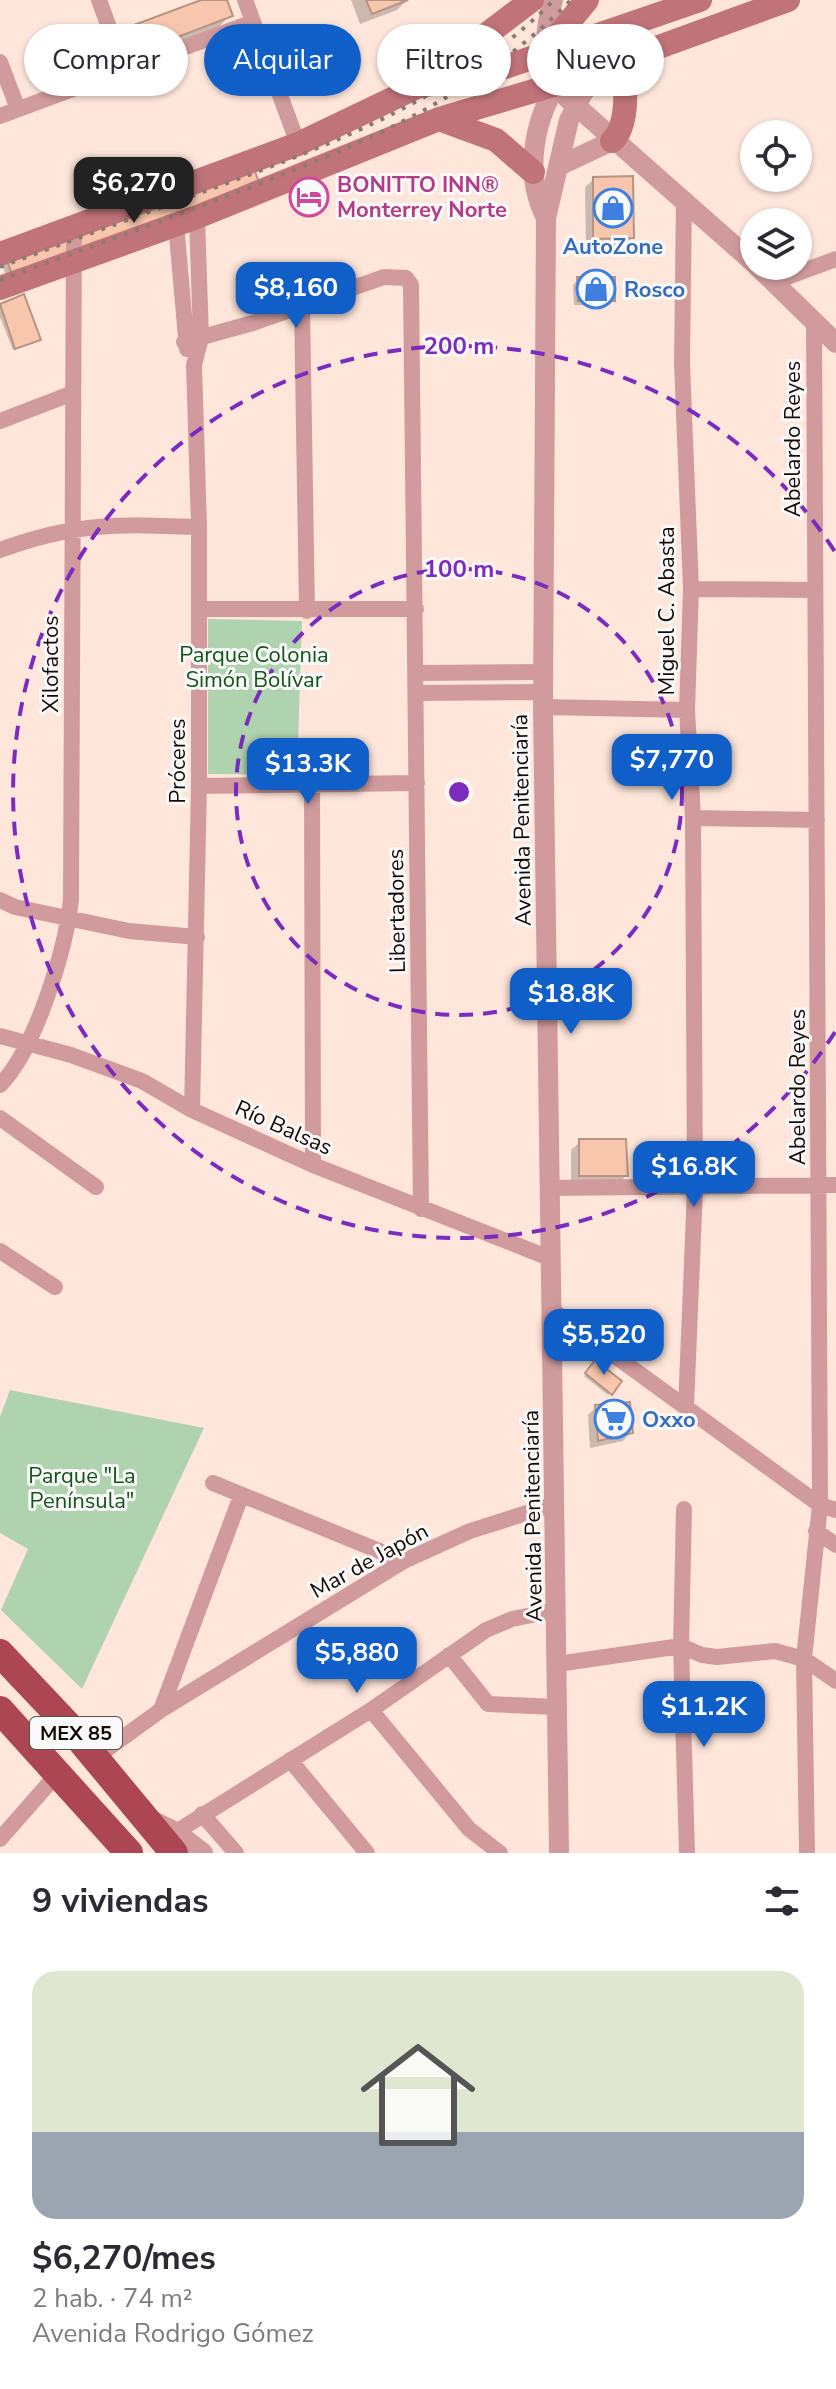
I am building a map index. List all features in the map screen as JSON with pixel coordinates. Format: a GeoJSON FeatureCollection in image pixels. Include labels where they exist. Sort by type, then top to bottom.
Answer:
{"type":"FeatureCollection","features":[{"type":"Feature","properties":{"kind":"highway","name":"MEX 85"},"geometry":{"type":"LineString","coordinates":[[0,1653],[96,1757],[146,1818],[175,1842]]}},
{"type":"Feature","properties":{"kind":"highway","name":"MEX 85"},"geometry":{"type":"LineString","coordinates":[[0,1710],[129,1853]]}},
{"type":"Feature","properties":{"kind":"main road"},"geometry":{"type":"LineString","coordinates":[[500,24],[532,0]]}},
{"type":"Feature","properties":{"kind":"main road"},"geometry":{"type":"LineString","coordinates":[[568,24],[587,0]]}},
{"type":"Feature","properties":{"kind":"main road"},"geometry":{"type":"LineString","coordinates":[[596,0],[611,18],[621,24]]}},
{"type":"Feature","properties":{"kind":"main road"},"geometry":{"type":"LineString","coordinates":[[634,24],[700,0]]}},
{"type":"Feature","properties":{"kind":"main road"},"geometry":{"type":"LineString","coordinates":[[664,43],[755,6],[788,0]]}},
{"type":"Feature","properties":{"kind":"main road"},"geometry":{"type":"LineString","coordinates":[[640,24],[653,17]]}},
{"type":"Feature","properties":{"kind":"main road"},"geometry":{"type":"LineString","coordinates":[[439,119],[527,65]]}},
{"type":"Feature","properties":{"kind":"main road"},"geometry":{"type":"LineString","coordinates":[[0,288],[187,220],[439,119],[527,93]]}},
{"type":"Feature","properties":{"kind":"main road"},"geometry":{"type":"LineString","coordinates":[[0,254],[298,144],[398,96]]}},
{"type":"Feature","properties":{"kind":"main road"},"geometry":{"type":"LineString","coordinates":[[612,141],[618,135],[623,119],[619,96]]}},
{"type":"Feature","properties":{"kind":"main road"},"geometry":{"type":"LineString","coordinates":[[439,119],[496,140],[533,172]]}},
{"type":"Feature","properties":{"kind":"street"},"geometry":{"type":"LineString","coordinates":[[99,0],[108,24]]}},
{"type":"Feature","properties":{"kind":"street"},"geometry":{"type":"LineString","coordinates":[[245,0],[298,144]]}},
{"type":"Feature","properties":{"kind":"street"},"geometry":{"type":"LineString","coordinates":[[549,24],[553,0]]}},
{"type":"Feature","properties":{"kind":"street"},"geometry":{"type":"LineString","coordinates":[[188,47],[253,22]]}},
{"type":"Feature","properties":{"kind":"street"},"geometry":{"type":"LineString","coordinates":[[0,62],[18,109]]}},
{"type":"Feature","properties":{"kind":"street"},"geometry":{"type":"LineString","coordinates":[[0,116],[55,96]]}},
{"type":"Feature","properties":{"kind":"street","name":"Avenida Penitenciaría"},"geometry":{"type":"LineString","coordinates":[[546,218],[533,172],[537,124],[551,96]]}},
{"type":"Feature","properties":{"kind":"street"},"geometry":{"type":"LineString","coordinates":[[567,96],[612,141],[684,199],[740,250]]}},
{"type":"Feature","properties":{"kind":"street","name":"Avenida Penitenciaría"},"geometry":{"type":"LineString","coordinates":[[559,1853],[543,690],[546,218],[575,106],[584,96]]}},
{"type":"Feature","properties":{"kind":"street"},"geometry":{"type":"LineString","coordinates":[[559,166],[612,141]]}},
{"type":"Feature","properties":{"kind":"street","name":"Miguel C. Abasta"},"geometry":{"type":"LineString","coordinates":[[684,199],[682,363],[691,589],[687,710],[693,818],[695,1189],[686,1407]]}},
{"type":"Feature","properties":{"kind":"street","name":"Próceres"},"geometry":{"type":"LineString","coordinates":[[187,220],[201,338],[194,365],[200,609],[192,1110]]}},
{"type":"Feature","properties":{"kind":"street","name":"Próceres"},"geometry":{"type":"LineString","coordinates":[[187,220],[184,342],[194,365]]}},
{"type":"Feature","properties":{"kind":"street","name":"Xilofactos"},"geometry":{"type":"LineString","coordinates":[[0,1085],[30,1043],[69,918],[74,227]]}},
{"type":"Feature","properties":{"kind":"street"},"geometry":{"type":"LineString","coordinates":[[836,259],[774,282],[836,343]]}},
{"type":"Feature","properties":{"kind":"street","name":"Libertadores"},"geometry":{"type":"LineString","coordinates":[[302,306],[384,277],[406,278],[413,296],[421,1209]]}},
{"type":"Feature","properties":{"kind":"street"},"geometry":{"type":"LineString","coordinates":[[184,342],[302,306],[307,611]]}},
{"type":"Feature","properties":{"kind":"street","name":"Abelardo Reyes"},"geometry":{"type":"LineString","coordinates":[[807,1853],[804,1659],[816,1531],[828,1508],[828,1186],[817,820],[814,321]]}},
{"type":"Feature","properties":{"kind":"street"},"geometry":{"type":"LineString","coordinates":[[0,421],[73,393]]}},
{"type":"Feature","properties":{"kind":"street"},"geometry":{"type":"LineString","coordinates":[[0,550],[73,528],[106,524],[199,527]]}},
{"type":"Feature","properties":{"kind":"street"},"geometry":{"type":"LineString","coordinates":[[691,589],[815,590]]}},
{"type":"Feature","properties":{"kind":"street"},"geometry":{"type":"LineString","coordinates":[[200,609],[416,609]]}},
{"type":"Feature","properties":{"kind":"street"},"geometry":{"type":"LineString","coordinates":[[416,673],[687,710]]}},
{"type":"Feature","properties":{"kind":"street"},"geometry":{"type":"LineString","coordinates":[[417,693],[543,690]]}},
{"type":"Feature","properties":{"kind":"street"},"geometry":{"type":"LineString","coordinates":[[199,786],[417,783]]}},
{"type":"Feature","properties":{"kind":"street"},"geometry":{"type":"LineString","coordinates":[[312,786],[313,1165]]}},
{"type":"Feature","properties":{"kind":"street"},"geometry":{"type":"LineString","coordinates":[[693,818],[817,820]]}},
{"type":"Feature","properties":{"kind":"street"},"geometry":{"type":"LineString","coordinates":[[0,900],[129,931],[197,937]]}},
{"type":"Feature","properties":{"kind":"street","name":"Río Balsas"},"geometry":{"type":"LineString","coordinates":[[0,1036],[142,1081],[192,1110],[313,1165],[552,1259]]}},
{"type":"Feature","properties":{"kind":"street"},"geometry":{"type":"LineString","coordinates":[[0,1118],[96,1187]]}},
{"type":"Feature","properties":{"kind":"street"},"geometry":{"type":"LineString","coordinates":[[551,1188],[828,1186]]}},
{"type":"Feature","properties":{"kind":"street"},"geometry":{"type":"LineString","coordinates":[[0,1251],[55,1287]]}},
{"type":"Feature","properties":{"kind":"street"},"geometry":{"type":"LineString","coordinates":[[552,1310],[828,1508]]}},
{"type":"Feature","properties":{"kind":"street"},"geometry":{"type":"LineString","coordinates":[[213,1483],[404,1561]]}},
{"type":"Feature","properties":{"kind":"street"},"geometry":{"type":"LineString","coordinates":[[161,1710],[241,1496]]}},
{"type":"Feature","properties":{"kind":"street","name":"Mar de Japón"},"geometry":{"type":"LineString","coordinates":[[96,1757],[161,1710],[404,1561],[470,1531],[555,1504]]}},
{"type":"Feature","properties":{"kind":"street"},"geometry":{"type":"LineString","coordinates":[[684,1509],[681,1646],[687,1853]]}},
{"type":"Feature","properties":{"kind":"street"},"geometry":{"type":"LineString","coordinates":[[816,1531],[836,1545]]}},
{"type":"Feature","properties":{"kind":"street"},"geometry":{"type":"LineString","coordinates":[[203,1853],[175,1842],[202,1814],[371,1710],[500,1623],[557,1610]]}},
{"type":"Feature","properties":{"kind":"street"},"geometry":{"type":"LineString","coordinates":[[557,1664],[681,1646],[702,1655],[717,1657],[775,1651],[804,1659],[836,1681]]}},
{"type":"Feature","properties":{"kind":"street"},"geometry":{"type":"LineString","coordinates":[[449,1655],[488,1704],[557,1707]]}},
{"type":"Feature","properties":{"kind":"street"},"geometry":{"type":"LineString","coordinates":[[371,1710],[469,1829],[500,1853]]}},
{"type":"Feature","properties":{"kind":"street"},"geometry":{"type":"LineString","coordinates":[[290,1760],[367,1853]]}},
{"type":"Feature","properties":{"kind":"street"},"geometry":{"type":"LineString","coordinates":[[0,1839],[58,1773]]}},
{"type":"Feature","properties":{"kind":"street"},"geometry":{"type":"LineString","coordinates":[[202,1814],[236,1853]]}},
{"type":"Feature","properties":{"kind":"green space","name":"Parque Colonia Simón Bolívar"},"geometry":{"type":"Polygon","coordinates":[[[208,619],[302,621],[297,775],[208,774],[208,619]]]}},
{"type":"Feature","properties":{"kind":"green space","name":"Parque \"La Península\""},"geometry":{"type":"Polygon","coordinates":[[[10,1390],[204,1428],[82,1689],[1,1610],[28,1549],[0,1533],[0,1417],[10,1390]]]}},
{"type":"Feature","properties":{"kind":"building"},"geometry":{"type":"Polygon","coordinates":[[[201,0],[227,0],[233,16],[204,24],[204,27],[188,33],[188,24],[136,24],[201,0]]]}},
{"type":"Feature","properties":{"kind":"building"},"geometry":{"type":"Polygon","coordinates":[[[366,0],[408,0],[372,14],[366,0]]]}},
{"type":"Feature","properties":{"kind":"building"},"geometry":{"type":"Polygon","coordinates":[[[252,164],[264,195],[16,286],[5,255],[252,164]]]}},
{"type":"Feature","properties":{"kind":"building","name":"AutoZone"},"geometry":{"type":"Polygon","coordinates":[[[633,176],[634,238],[593,239],[593,177],[633,176]]]}},
{"type":"Feature","properties":{"kind":"building","name":"Rosco"},"geometry":{"type":"Polygon","coordinates":[[[577,277],[615,277],[615,301],[578,301],[577,277]]]}},
{"type":"Feature","properties":{"kind":"building"},"geometry":{"type":"Polygon","coordinates":[[[24,294],[41,340],[15,349],[0,304],[24,294]]]}},
{"type":"Feature","properties":{"kind":"building"},"geometry":{"type":"Polygon","coordinates":[[[579,1139],[626,1139],[628,1176],[579,1176],[579,1139]]]}},
{"type":"Feature","properties":{"kind":"building"},"geometry":{"type":"Polygon","coordinates":[[[595,1360],[622,1381],[612,1395],[585,1373],[595,1360]]]}},
{"type":"Feature","properties":{"kind":"building","name":"Oxxo"},"geometry":{"type":"Polygon","coordinates":[[[630,1402],[633,1433],[598,1441],[595,1405],[630,1402]]]}},
{"type":"Feature","properties":{"kind":"railway"},"geometry":{"type":"LineString","coordinates":[[0,267],[258,172],[394,113],[478,64],[554,0]]}},
{"type":"Feature","properties":{"kind":"railway"},"geometry":{"type":"LineString","coordinates":[[0,280],[256,185],[384,131],[424,110],[500,62],[571,0]]}},
{"type":"Feature","properties":{"kind":"place","name":"BONITTO INN® Monterrey Norte"},"geometry":{"type":"Point","coordinates":[309,197]}},
{"type":"Feature","properties":{"kind":"place","name":"AutoZone"},"geometry":{"type":"Point","coordinates":[613,208]}},
{"type":"Feature","properties":{"kind":"place","name":"Rosco"},"geometry":{"type":"Point","coordinates":[596,289]}},
{"type":"Feature","properties":{"kind":"place","name":"Oxxo"},"geometry":{"type":"Point","coordinates":[614,1419]}}]}
